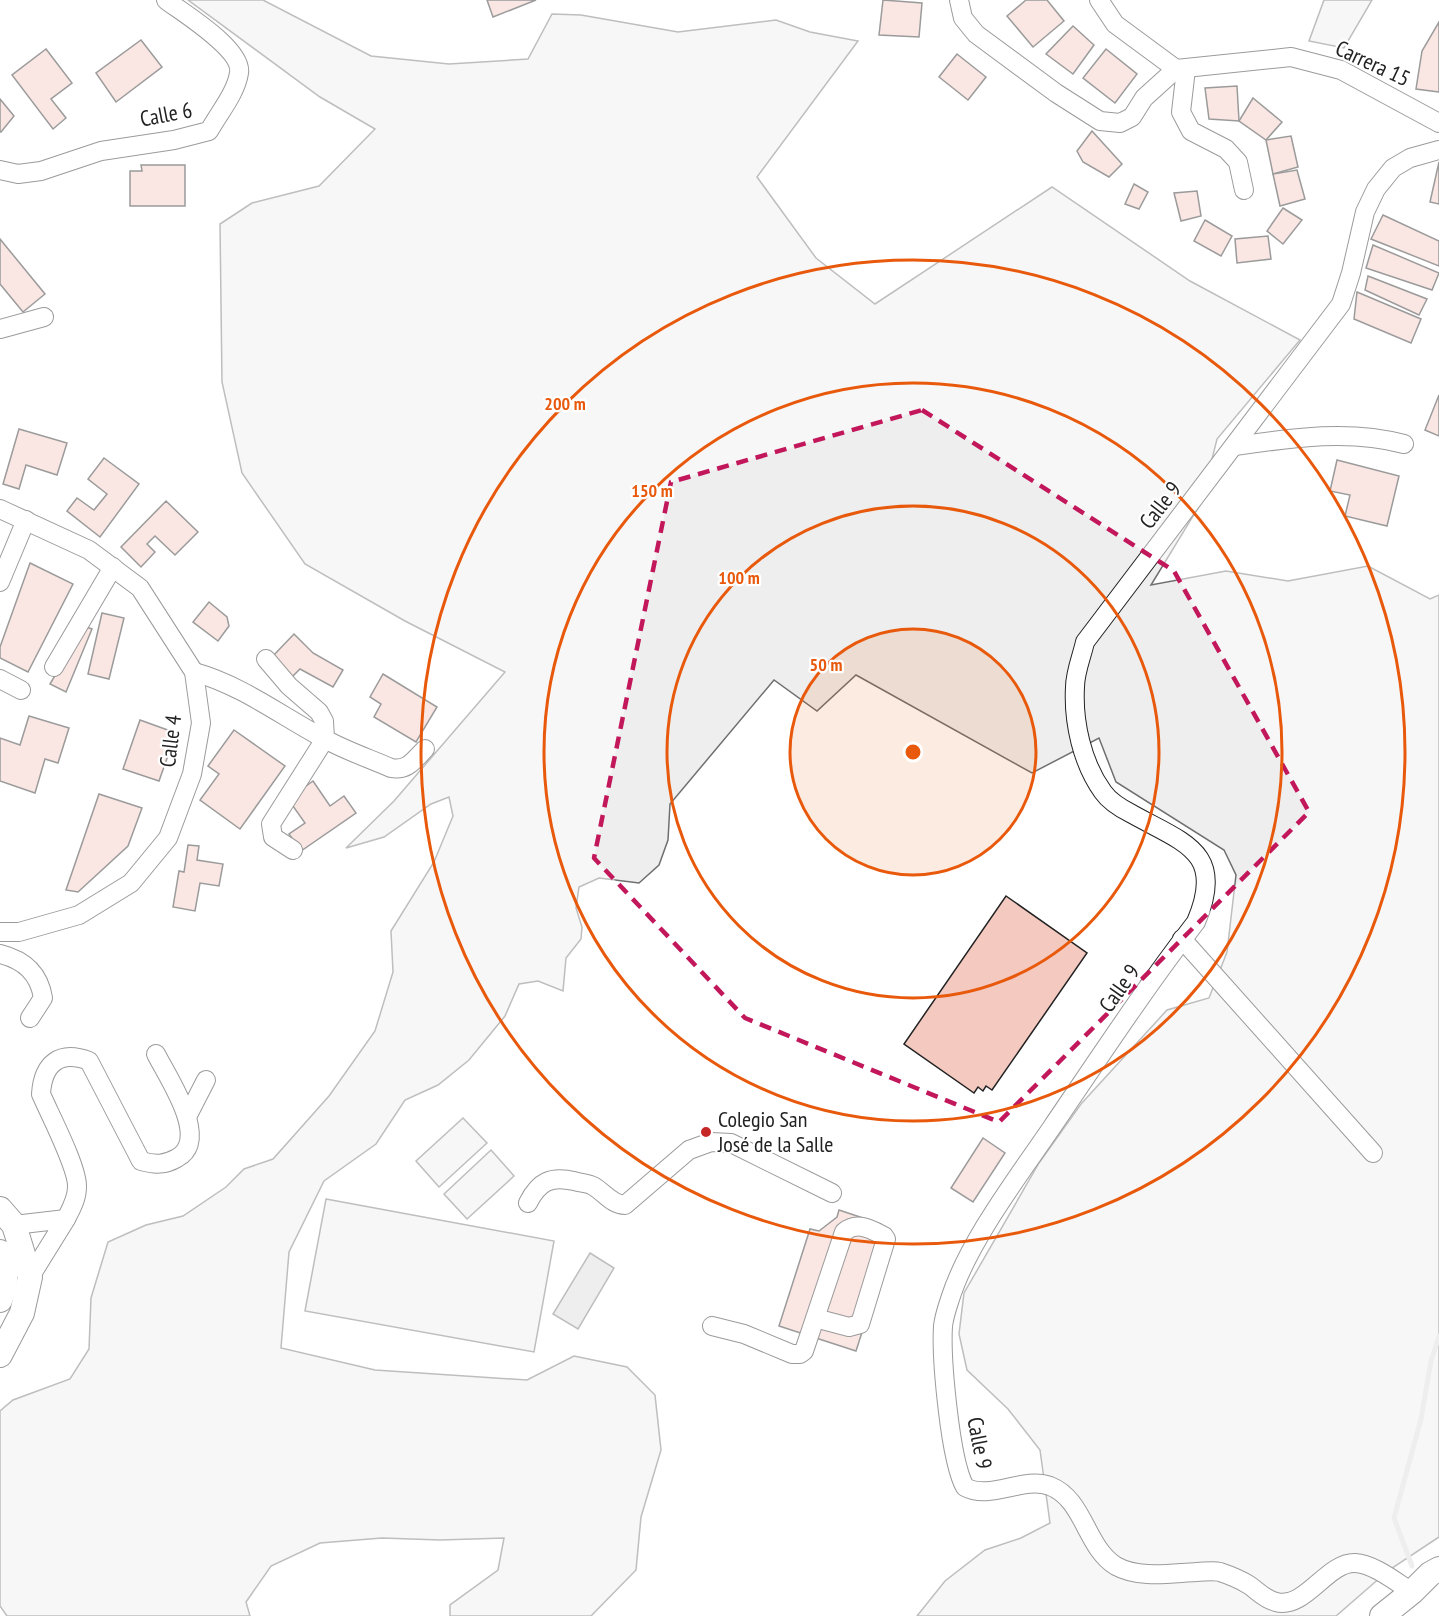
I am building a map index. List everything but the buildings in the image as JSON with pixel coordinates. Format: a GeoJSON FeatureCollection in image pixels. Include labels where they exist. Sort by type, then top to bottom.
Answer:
{"type":"FeatureCollection","features":[{"type":"Feature","properties":{"kind":"main road"},"geometry":{"type":"LineString","coordinates":[[0,1355],[22,1313],[30,1277],[7,1217]]}},
{"type":"Feature","properties":{"kind":"main road"},"geometry":{"type":"LineString","coordinates":[[0,1252],[6,1266],[4,1290],[0,1300]]}},
{"type":"Feature","properties":{"kind":"main road"},"geometry":{"type":"LineString","coordinates":[[1382,1616],[1430,1574],[1439,1569]]}},
{"type":"Feature","properties":{"kind":"street","name":"Calle 6"},"geometry":{"type":"LineString","coordinates":[[0,170],[18,174],[41,171],[101,151],[174,140],[209,131],[233,89],[239,72],[235,57],[220,41],[166,0]]}},
{"type":"Feature","properties":{"kind":"street"},"geometry":{"type":"LineString","coordinates":[[959,0],[963,18],[976,34],[1056,93],[1100,121],[1120,123],[1132,117],[1144,98],[1181,69]]}},
{"type":"Feature","properties":{"kind":"street"},"geometry":{"type":"LineString","coordinates":[[1099,0],[1115,24],[1181,69]]}},
{"type":"Feature","properties":{"kind":"street","name":"Carrera 15"},"geometry":{"type":"LineString","coordinates":[[1181,69],[1291,57],[1341,70],[1439,123]]}},
{"type":"Feature","properties":{"kind":"street"},"geometry":{"type":"LineString","coordinates":[[1181,69],[1180,112],[1191,131],[1226,149],[1238,162],[1244,190]]}},
{"type":"Feature","properties":{"kind":"street","name":"Calle 9"},"geometry":{"type":"LineString","coordinates":[[1412,1592],[1368,1567],[1355,1563],[1342,1566],[1293,1601],[1278,1603],[1266,1599],[1249,1585],[1218,1571],[1134,1573],[1113,1564],[1090,1537],[1075,1509],[1064,1496],[1051,1487],[1021,1484],[978,1491],[965,1487],[957,1468],[945,1369],[943,1324],[951,1298],[975,1246],[1002,1201],[1196,922],[1206,892],[1202,861],[1192,848],[1119,807],[1104,793],[1085,759],[1076,721],[1075,685],[1085,642],[1236,446],[1341,304],[1354,264],[1365,212],[1376,189],[1393,168],[1410,158],[1439,150]]}},
{"type":"Feature","properties":{"kind":"street"},"geometry":{"type":"LineString","coordinates":[[0,329],[44,317]]}},
{"type":"Feature","properties":{"kind":"street"},"geometry":{"type":"LineString","coordinates":[[1236,446],[1352,436],[1404,444]]}},
{"type":"Feature","properties":{"kind":"street","name":"Calle 4"},"geometry":{"type":"LineString","coordinates":[[0,509],[89,550],[140,588],[194,672],[201,723],[192,774],[168,838],[131,884],[79,915],[19,932],[0,932]]}},
{"type":"Feature","properties":{"kind":"street"},"geometry":{"type":"LineString","coordinates":[[0,582],[26,520]]}},
{"type":"Feature","properties":{"kind":"street"},"geometry":{"type":"LineString","coordinates":[[54,667],[113,567]]}},
{"type":"Feature","properties":{"kind":"street"},"geometry":{"type":"LineString","coordinates":[[266,660],[289,686],[320,712],[324,721],[325,739],[271,824],[273,837],[293,850]]}},
{"type":"Feature","properties":{"kind":"street"},"geometry":{"type":"LineString","coordinates":[[194,672],[238,689],[325,739],[391,768],[400,770],[407,768],[425,749]]}},
{"type":"Feature","properties":{"kind":"street"},"geometry":{"type":"LineString","coordinates":[[0,679],[21,690]]}},
{"type":"Feature","properties":{"kind":"street"},"geometry":{"type":"LineString","coordinates":[[1182,939],[1373,1153]]}},
{"type":"Feature","properties":{"kind":"street"},"geometry":{"type":"LineString","coordinates":[[0,954],[12,957],[31,970],[41,983],[43,998],[30,1018]]}},
{"type":"Feature","properties":{"kind":"street"},"geometry":{"type":"LineString","coordinates":[[30,1277],[66,1219],[75,1200],[77,1188],[76,1173],[41,1094],[45,1073],[53,1062],[67,1056],[78,1056],[89,1061],[141,1161],[162,1164],[184,1154],[191,1136],[188,1117],[156,1054]]}},
{"type":"Feature","properties":{"kind":"street"},"geometry":{"type":"LineString","coordinates":[[188,1117],[206,1080]]}},
{"type":"Feature","properties":{"kind":"street"},"geometry":{"type":"LineString","coordinates":[[528,1203],[535,1190],[545,1182],[562,1179],[592,1186],[617,1204],[625,1205],[689,1150],[711,1142],[730,1143],[832,1193]]}},
{"type":"Feature","properties":{"kind":"street"},"geometry":{"type":"LineString","coordinates":[[7,1217],[66,1219]]}},
{"type":"Feature","properties":{"kind":"street"},"geometry":{"type":"LineString","coordinates":[[712,1326],[744,1334],[792,1354],[800,1354],[804,1351],[815,1318],[844,1232],[858,1225],[884,1236],[886,1239],[860,1324],[849,1327],[815,1318]]}},
{"type":"Feature","properties":{"kind":"highlighted area"},"geometry":{"type":"Polygon","coordinates":[[[922,410],[1174,571],[1309,812],[999,1122],[745,1018],[594,858],[671,482],[922,410]]]}},
{"type":"Feature","properties":{"kind":"shaded area"},"geometry":{"type":"Polygon","coordinates":[[[188,0],[263,0],[371,56],[449,64],[528,59],[552,14],[581,15],[678,32],[776,20],[810,32],[858,41],[757,177],[816,258],[875,304],[1052,187],[1190,281],[1300,340],[1217,439],[1201,503],[1151,585],[1226,571],[1288,581],[1368,566],[1430,599],[1439,595],[1439,1537],[1389,1570],[1336,1616],[917,1616],[945,1581],[985,1550],[1021,1538],[1050,1523],[1040,1450],[1008,1409],[967,1370],[959,1334],[964,1293],[1039,1163],[1081,1104],[1167,1010],[1209,998],[1227,952],[1236,875],[1224,850],[1116,782],[1099,738],[1032,773],[856,675],[817,711],[774,680],[670,804],[668,840],[659,865],[639,883],[599,878],[579,887],[576,908],[582,927],[581,939],[566,958],[563,991],[538,981],[519,984],[505,1016],[469,1060],[438,1085],[405,1100],[376,1144],[324,1181],[289,1252],[281,1348],[375,1370],[527,1380],[574,1356],[627,1367],[655,1395],[661,1450],[641,1517],[636,1570],[591,1616],[450,1616],[450,1605],[498,1570],[504,1538],[440,1540],[382,1538],[320,1543],[271,1566],[246,1602],[250,1616],[7,1616],[0,1606],[0,1411],[13,1400],[70,1379],[89,1349],[91,1298],[108,1242],[146,1225],[183,1216],[226,1187],[244,1169],[273,1159],[329,1096],[375,1031],[393,972],[391,931],[434,862],[453,816],[449,797],[431,804],[384,837],[346,848],[394,801],[505,672],[405,621],[305,564],[242,473],[222,382],[220,224],[252,203],[319,186],[375,129],[320,97],[188,0]]]}},
{"type":"Feature","properties":{"kind":"shaded area"},"geometry":{"type":"Polygon","coordinates":[[[1324,0],[1372,0],[1344,48],[1309,41],[1324,0]]]}},
{"type":"Feature","properties":{"kind":"shaded area"},"geometry":{"type":"Polygon","coordinates":[[[463,1118],[487,1143],[439,1187],[416,1161],[463,1118]]]}},
{"type":"Feature","properties":{"kind":"shaded area"},"geometry":{"type":"Polygon","coordinates":[[[491,1150],[514,1176],[467,1219],[444,1194],[491,1150]]]}},
{"type":"Feature","properties":{"kind":"shaded area"},"geometry":{"type":"Polygon","coordinates":[[[326,1199],[554,1241],[534,1352],[305,1311],[326,1199]]]}},
{"type":"Feature","properties":{"kind":"shaded area"},"geometry":{"type":"Polygon","coordinates":[[[590,1253],[614,1268],[578,1329],[553,1314],[590,1253]]]}},
{"type":"Feature","properties":{"kind":"waterway"},"geometry":{"type":"LineString","coordinates":[[1412,1566],[1394,1518],[1421,1419],[1431,1361],[1439,1336]]}},
{"type":"Feature","properties":{"kind":"place","name":"Colegio San José de la Salle"},"geometry":{"type":"Point","coordinates":[706,1132]}}]}
